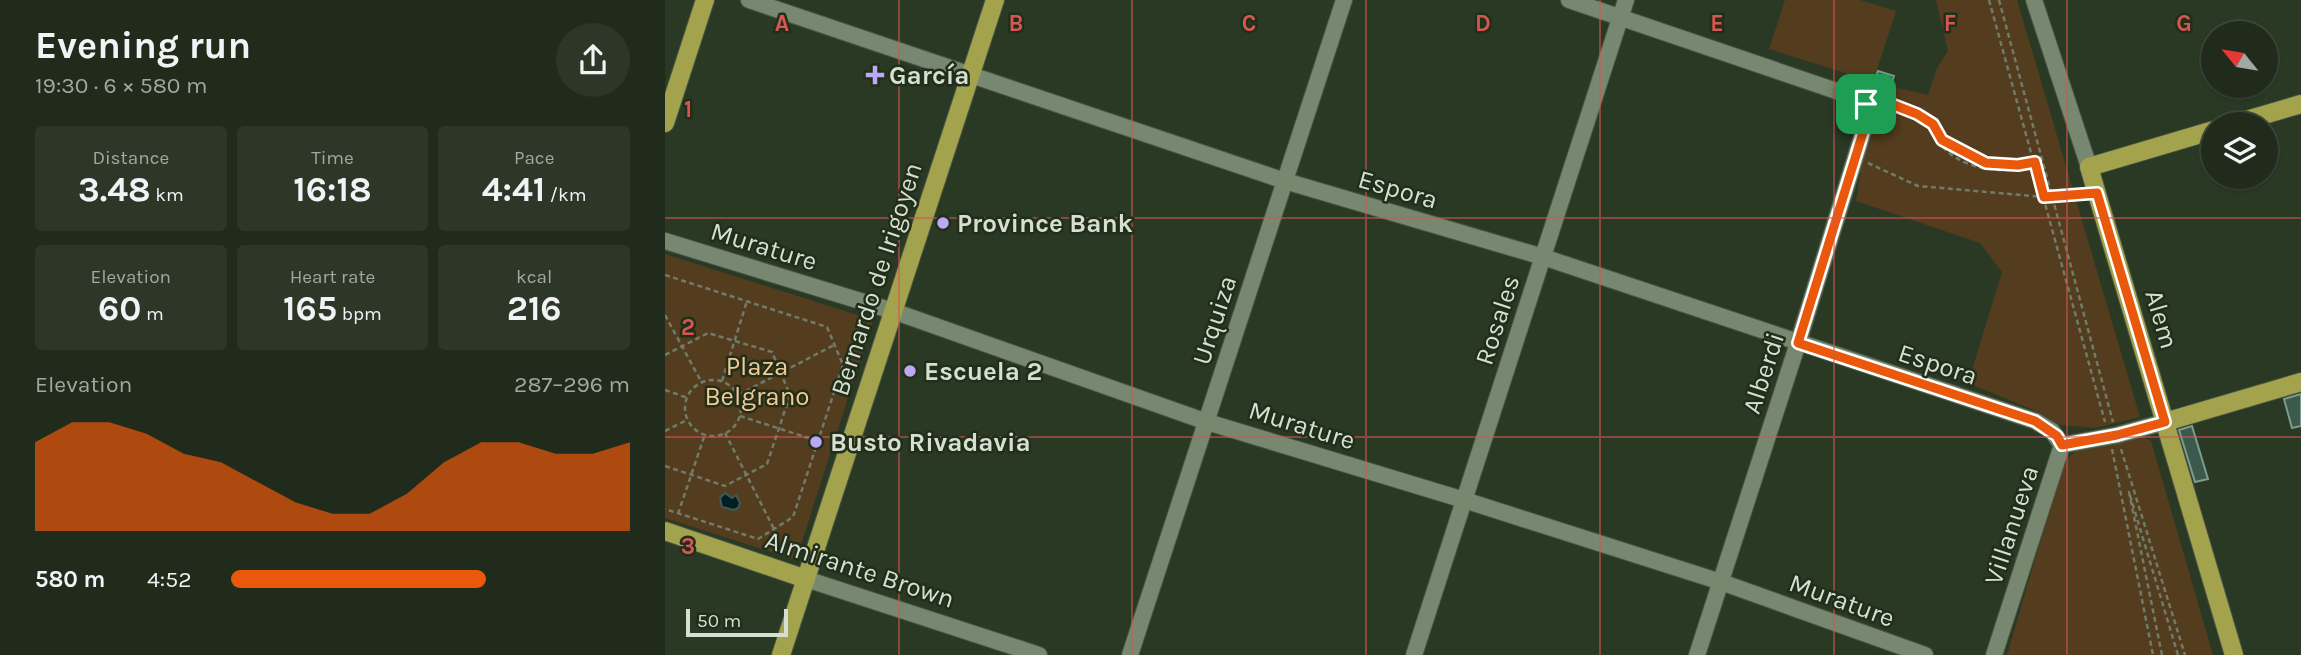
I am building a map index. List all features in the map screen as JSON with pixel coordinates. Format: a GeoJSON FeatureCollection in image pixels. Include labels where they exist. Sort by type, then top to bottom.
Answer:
{"type":"FeatureCollection","features":[{"type":"Feature","properties":{"kind":"main road"},"geometry":{"type":"LineString","coordinates":[[665,122],[705,0]]}},
{"type":"Feature","properties":{"kind":"main road","name":"Bernardo de Irigoyen"},"geometry":{"type":"LineString","coordinates":[[781,655],[995,0]]}},
{"type":"Feature","properties":{"kind":"main road"},"geometry":{"type":"LineString","coordinates":[[2274,112],[2301,104]]}},
{"type":"Feature","properties":{"kind":"main road"},"geometry":{"type":"LineString","coordinates":[[2089,167],[2201,134]]}},
{"type":"Feature","properties":{"kind":"main road","name":"Alem"},"geometry":{"type":"LineString","coordinates":[[2089,167],[2234,655]]}},
{"type":"Feature","properties":{"kind":"main road"},"geometry":{"type":"LineString","coordinates":[[2165,422],[2301,382]]}},
{"type":"Feature","properties":{"kind":"main road","name":"Almirante Brown"},"geometry":{"type":"LineString","coordinates":[[665,531],[806,579]]}},
{"type":"Feature","properties":{"kind":"street","name":"Espora"},"geometry":{"type":"LineString","coordinates":[[749,0],[1285,181],[1543,257],[2035,421]]}},
{"type":"Feature","properties":{"kind":"street","name":"Urquiza"},"geometry":{"type":"LineString","coordinates":[[1130,655],[1344,0]]}},
{"type":"Feature","properties":{"kind":"street"},"geometry":{"type":"LineString","coordinates":[[1569,0],[1854,97],[1866,104]]}},
{"type":"Feature","properties":{"kind":"street","name":"Rosales"},"geometry":{"type":"LineString","coordinates":[[1414,655],[1626,0]]}},
{"type":"Feature","properties":{"kind":"street","name":"Alem"},"geometry":{"type":"LineString","coordinates":[[2034,0],[2089,167]]}},
{"type":"Feature","properties":{"kind":"street","name":"Alberdi"},"geometry":{"type":"LineString","coordinates":[[1697,655],[1866,123],[1866,104]]}},
{"type":"Feature","properties":{"kind":"street","name":"Murature"},"geometry":{"type":"LineString","coordinates":[[665,241],[893,311],[1207,422],[1721,582],[1925,655]]}},
{"type":"Feature","properties":{"kind":"street","name":"Villanueva"},"geometry":{"type":"LineString","coordinates":[[1994,655],[2062,445],[2057,436],[2035,421]]}},
{"type":"Feature","properties":{"kind":"street"},"geometry":{"type":"LineString","coordinates":[[2062,445],[2113,436],[2165,422]]}},
{"type":"Feature","properties":{"kind":"street","name":"Almirante Brown"},"geometry":{"type":"LineString","coordinates":[[806,579],[1039,655]]}},
{"type":"Feature","properties":{"kind":"path"},"geometry":{"type":"LineString","coordinates":[[1989,0],[2113,436],[2185,655]]}},
{"type":"Feature","properties":{"kind":"path"},"geometry":{"type":"LineString","coordinates":[[1999,0],[2113,436],[2153,655]]}},
{"type":"Feature","properties":{"kind":"path"},"geometry":{"type":"LineString","coordinates":[[1871,96],[1917,114],[1933,124],[1942,140],[1986,163],[2018,165],[2035,162],[2041,161],[2042,166],[2019,171],[1985,169],[1957,158],[1940,144],[1930,127],[1916,119],[1891,107],[1866,104],[1871,96]]}},
{"type":"Feature","properties":{"kind":"path"},"geometry":{"type":"LineString","coordinates":[[1855,158],[1918,186],[2044,197],[2097,193]]}},
{"type":"Feature","properties":{"kind":"path"},"geometry":{"type":"LineString","coordinates":[[665,275],[827,327],[843,365],[793,517],[758,539],[665,509]]}},
{"type":"Feature","properties":{"kind":"path"},"geometry":{"type":"LineString","coordinates":[[722,381],[747,301]]}},
{"type":"Feature","properties":{"kind":"path"},"geometry":{"type":"LineString","coordinates":[[665,315],[702,383]]}},
{"type":"Feature","properties":{"kind":"path"},"geometry":{"type":"LineString","coordinates":[[665,355],[708,333],[772,352],[790,395],[767,464],[725,486],[665,466]]}},
{"type":"Feature","properties":{"kind":"path"},"geometry":{"type":"LineString","coordinates":[[738,395],[834,345]]}},
{"type":"Feature","properties":{"kind":"path"},"geometry":{"type":"LineString","coordinates":[[722,381],[730,385],[738,395],[740,416],[735,425],[725,433],[705,434],[693,428],[688,420],[685,411],[688,398],[690,392],[702,383],[722,381]]}},
{"type":"Feature","properties":{"kind":"path"},"geometry":{"type":"LineString","coordinates":[[665,390],[688,398]]}},
{"type":"Feature","properties":{"kind":"path"},"geometry":{"type":"LineString","coordinates":[[740,416],[818,441]]}},
{"type":"Feature","properties":{"kind":"path"},"geometry":{"type":"LineString","coordinates":[[665,431],[688,420]]}},
{"type":"Feature","properties":{"kind":"path"},"geometry":{"type":"LineString","coordinates":[[725,433],[774,529]]}},
{"type":"Feature","properties":{"kind":"path"},"geometry":{"type":"LineString","coordinates":[[678,514],[705,434]]}},
{"type":"Feature","properties":{"kind":"path"},"geometry":{"type":"LineString","coordinates":[[2162,655],[2129,492],[2178,655]]}},
{"type":"Feature","properties":{"kind":"green space"},"geometry":{"type":"Polygon","coordinates":[[[1785,0],[1860,0],[1896,11],[1873,82],[1769,49],[1785,0]]]}},
{"type":"Feature","properties":{"kind":"green space"},"geometry":{"type":"Polygon","coordinates":[[[1936,0],[2017,0],[2140,417],[2095,428],[2060,425],[2033,410],[1968,383],[2002,272],[1980,243],[1856,201],[1871,105],[1881,84],[1928,95],[1937,68],[1948,51],[1936,0]]]}},
{"type":"Feature","properties":{"kind":"green space","name":"Plaza Belgrano"},"geometry":{"type":"Polygon","coordinates":[[[665,254],[873,320],[796,560],[665,518],[665,254]]]}},
{"type":"Feature","properties":{"kind":"green space"},"geometry":{"type":"Polygon","coordinates":[[[2143,437],[2151,441],[2213,655],[2007,655],[2064,461],[2077,450],[2143,437]]]}},
{"type":"Feature","properties":{"kind":"water"},"geometry":{"type":"Polygon","coordinates":[[[725,493],[732,498],[736,495],[740,503],[738,508],[734,510],[722,507],[720,498],[725,493]]]}},
{"type":"Feature","properties":{"kind":"building"},"geometry":{"type":"Polygon","coordinates":[[[1878,71],[1894,76],[1890,88],[1874,82],[1878,71]]]}},
{"type":"Feature","properties":{"kind":"building"},"geometry":{"type":"Polygon","coordinates":[[[2301,394],[2301,426],[2292,428],[2284,399],[2301,394]]]}},
{"type":"Feature","properties":{"kind":"building"},"geometry":{"type":"Polygon","coordinates":[[[2192,426],[2208,479],[2195,482],[2179,430],[2192,426]]]}},
{"type":"Feature","properties":{"kind":"place","name":"García"},"geometry":{"type":"Point","coordinates":[875,75]}},
{"type":"Feature","properties":{"kind":"place","name":"Province Bank"},"geometry":{"type":"Point","coordinates":[943,223]}},
{"type":"Feature","properties":{"kind":"place","name":"Escuela 2"},"geometry":{"type":"Point","coordinates":[910,371]}},
{"type":"Feature","properties":{"kind":"place","name":"Busto Rivadavia"},"geometry":{"type":"Point","coordinates":[816,442]}},
{"type":"Feature","properties":{"kind":"route"},"geometry":{"type":"LineString","coordinates":[[1871,96],[1917,114],[1933,124],[1942,140],[1986,163],[2018,165],[2035,162],[2044,197],[2097,193],[2165,422],[2117,435],[2062,445],[2057,436],[2035,421],[1798,343],[1866,123],[1866,104],[1871,96]]}}]}
